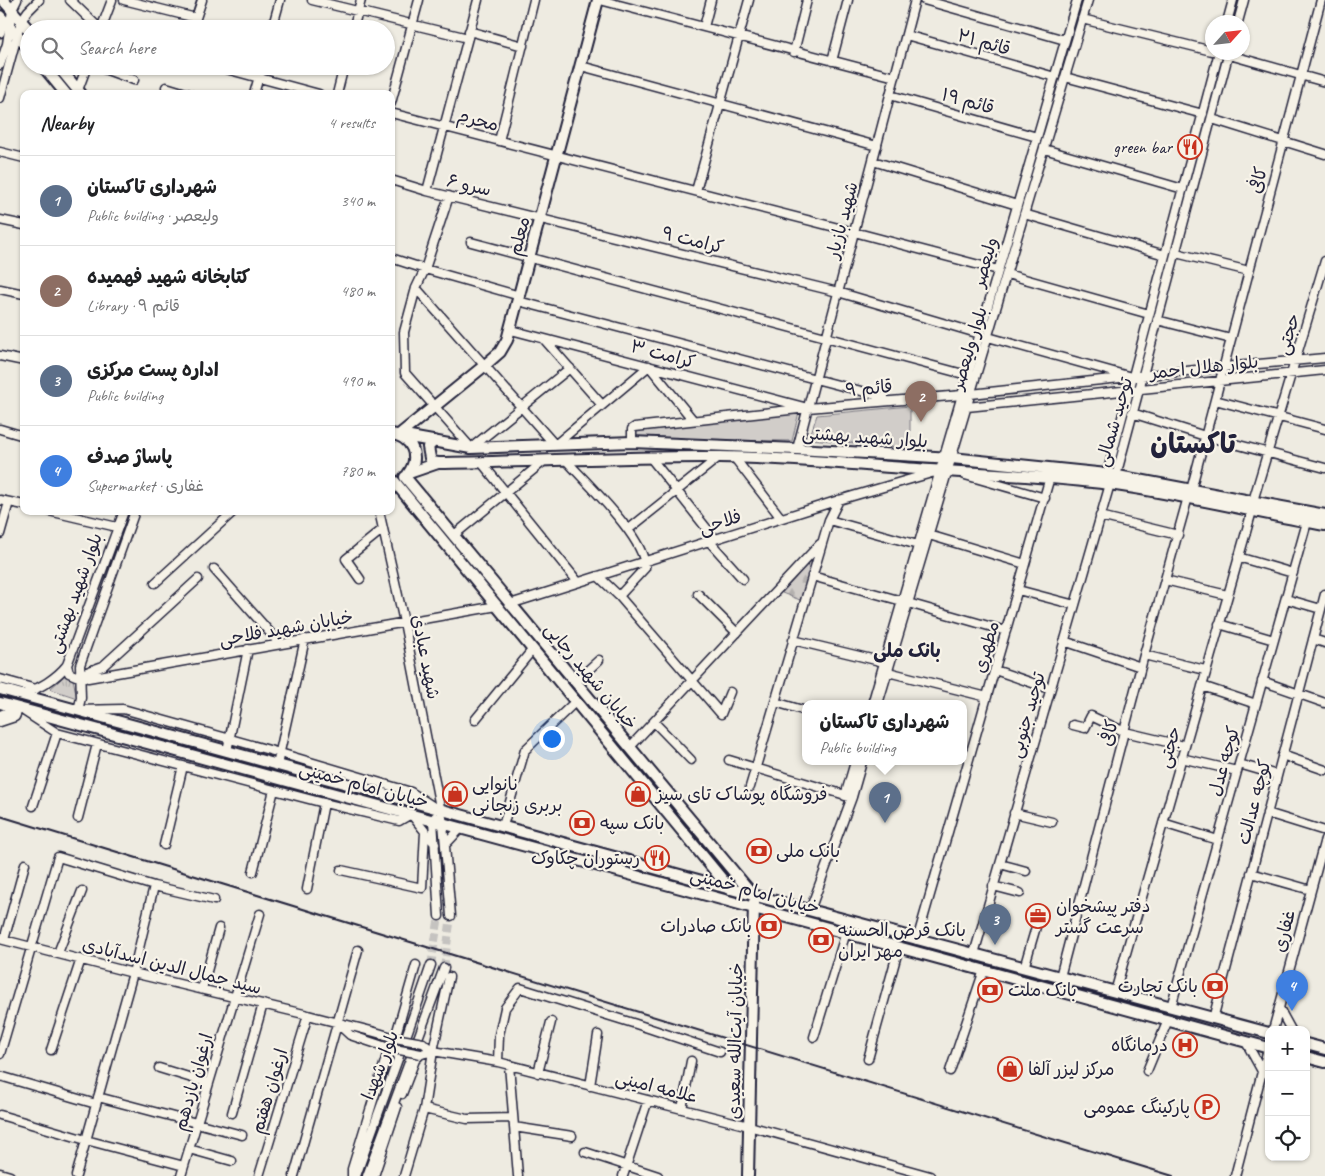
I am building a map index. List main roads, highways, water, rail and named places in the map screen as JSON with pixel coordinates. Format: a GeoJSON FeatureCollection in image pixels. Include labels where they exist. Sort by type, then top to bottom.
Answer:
{"type":"FeatureCollection","features":[{"type":"Feature","properties":{"kind":"main road"},"geometry":{"type":"LineString","coordinates":[[3,0],[20,20]]}},
{"type":"Feature","properties":{"kind":"main road","name":"معلم"},"geometry":{"type":"LineString","coordinates":[[395,434],[434,406],[500,352],[510,330],[519,298],[599,0]]}},
{"type":"Feature","properties":{"kind":"main road"},"geometry":{"type":"LineString","coordinates":[[5,21],[20,38]]}},
{"type":"Feature","properties":{"kind":"main road"},"geometry":{"type":"LineString","coordinates":[[50,75],[63,90]]}},
{"type":"Feature","properties":{"kind":"main road"},"geometry":{"type":"LineString","coordinates":[[65,75],[77,90]]}},
{"type":"Feature","properties":{"kind":"main road"},"geometry":{"type":"LineString","coordinates":[[395,434],[411,444],[414,451],[415,459],[413,466],[407,475]]}},
{"type":"Feature","properties":{"kind":"main road","name":"بلوار شهید بهشتی"},"geometry":{"type":"LineString","coordinates":[[395,434],[472,448],[632,442],[948,458],[1111,478],[1252,506],[1325,515]]}},
{"type":"Feature","properties":{"kind":"main road"},"geometry":{"type":"LineString","coordinates":[[434,442],[428,448],[428,453],[432,462],[438,463]]}},
{"type":"Feature","properties":{"kind":"main road","name":"بلوار شهید بهشتی"},"geometry":{"type":"LineString","coordinates":[[395,480],[438,463],[650,457],[734,457],[1050,477],[1111,478]]}},
{"type":"Feature","properties":{"kind":"main road","name":"خیابان شهید رجایی"},"geometry":{"type":"LineString","coordinates":[[407,475],[453,536],[753,895]]}},
{"type":"Feature","properties":{"kind":"main road","name":"خیابان شهید رجایی"},"geometry":{"type":"LineString","coordinates":[[395,485],[708,861],[730,888],[736,903]]}},
{"type":"Feature","properties":{"kind":"main road","name":"بلوار شهید بهشتی"},"geometry":{"type":"LineString","coordinates":[[1252,506],[1307,522],[1325,525]]}},
{"type":"Feature","properties":{"kind":"main road","name":"خیابان امام خمینی"},"geometry":{"type":"LineString","coordinates":[[0,689],[917,940],[1265,1032]]}},
{"type":"Feature","properties":{"kind":"main road"},"geometry":{"type":"LineString","coordinates":[[19,708],[24,695]]}},
{"type":"Feature","properties":{"kind":"main road","name":"خیابان امام خمینی"},"geometry":{"type":"LineString","coordinates":[[0,703],[1246,1042],[1265,1045]]}},
{"type":"Feature","properties":{"kind":"main road"},"geometry":{"type":"LineString","coordinates":[[74,723],[78,710]]}},
{"type":"Feature","properties":{"kind":"main road"},"geometry":{"type":"LineString","coordinates":[[585,862],[590,850]]}},
{"type":"Feature","properties":{"kind":"main road"},"geometry":{"type":"LineString","coordinates":[[619,871],[622,859]]}},
{"type":"Feature","properties":{"kind":"main road","name":"خیابان امام خمینی"},"geometry":{"type":"LineString","coordinates":[[699,880],[706,877],[710,871],[711,867],[708,861]]}},
{"type":"Feature","properties":{"kind":"main road","name":"خیابان آیت‌الله سعیدی"},"geometry":{"type":"LineString","coordinates":[[748,1176],[753,895]]}},
{"type":"Feature","properties":{"kind":"main road"},"geometry":{"type":"LineString","coordinates":[[1310,1045],[1325,1049]]}},
{"type":"Feature","properties":{"kind":"main road"},"geometry":{"type":"LineString","coordinates":[[1310,1058],[1325,1062]]}},
{"type":"Feature","properties":{"kind":"tunnel"},"geometry":{"type":"LineString","coordinates":[[431,965],[439,916]]}},
{"type":"Feature","properties":{"kind":"tunnel"},"geometry":{"type":"LineString","coordinates":[[444,968],[451,916]]}},
{"type":"Feature","properties":{"kind":"railway"},"geometry":{"type":"LineString","coordinates":[[0,816],[1173,1176]]}},
{"type":"Feature","properties":{"kind":"place","name":"green bar"},"geometry":{"type":"Point","coordinates":[1190,147]}},
{"type":"Feature","properties":{"kind":"place","name":"کتابخانه شهید فهمیده"},"geometry":{"type":"Point","coordinates":[921,422]}},
{"type":"Feature","properties":{"kind":"place","name":"نانوایی بربری زنجانی"},"geometry":{"type":"Point","coordinates":[455,794]}},
{"type":"Feature","properties":{"kind":"place","name":"فروشگاه پوشاک تای سیز"},"geometry":{"type":"Point","coordinates":[638,794]}},
{"type":"Feature","properties":{"kind":"place","name":"بانک سپه"},"geometry":{"type":"Point","coordinates":[582,823]}},
{"type":"Feature","properties":{"kind":"place","name":"شهرداری تاکستان"},"geometry":{"type":"Point","coordinates":[885,823]}},
{"type":"Feature","properties":{"kind":"place","name":"بانک ملی"},"geometry":{"type":"Point","coordinates":[759,851]}},
{"type":"Feature","properties":{"kind":"place","name":"رستوران چکاوک"},"geometry":{"type":"Point","coordinates":[657,858]}},
{"type":"Feature","properties":{"kind":"place","name":"دفتر پیشخوان سرعت گستر"},"geometry":{"type":"Point","coordinates":[1038,916]}},
{"type":"Feature","properties":{"kind":"place","name":"بانک صادرات"},"geometry":{"type":"Point","coordinates":[769,926]}},
{"type":"Feature","properties":{"kind":"place","name":"بانک قرض الحسنه مهر ایران"},"geometry":{"type":"Point","coordinates":[821,940]}},
{"type":"Feature","properties":{"kind":"place","name":"اداره پست مرکزی"},"geometry":{"type":"Point","coordinates":[995,945]}},
{"type":"Feature","properties":{"kind":"place","name":"بانک تجارت"},"geometry":{"type":"Point","coordinates":[1215,986]}},
{"type":"Feature","properties":{"kind":"place","name":"بانک ملت"},"geometry":{"type":"Point","coordinates":[990,990]}},
{"type":"Feature","properties":{"kind":"place","name":"پاساژ صدف"},"geometry":{"type":"Point","coordinates":[1292,1011]}},
{"type":"Feature","properties":{"kind":"place","name":"درمانگاه"},"geometry":{"type":"Point","coordinates":[1185,1045]}},
{"type":"Feature","properties":{"kind":"place","name":"مرکز لیزر آلفا"},"geometry":{"type":"Point","coordinates":[1010,1069]}},
{"type":"Feature","properties":{"kind":"place","name":"پارکینگ عمومی"},"geometry":{"type":"Point","coordinates":[1207,1107]}},
{"type":"Feature","properties":{"kind":"district","name":"تاکستان"},"geometry":{"type":"Point","coordinates":[1193,443]}},
{"type":"Feature","properties":{"kind":"district","name":"بانک ملی"},"geometry":{"type":"Point","coordinates":[907,650]}}]}
